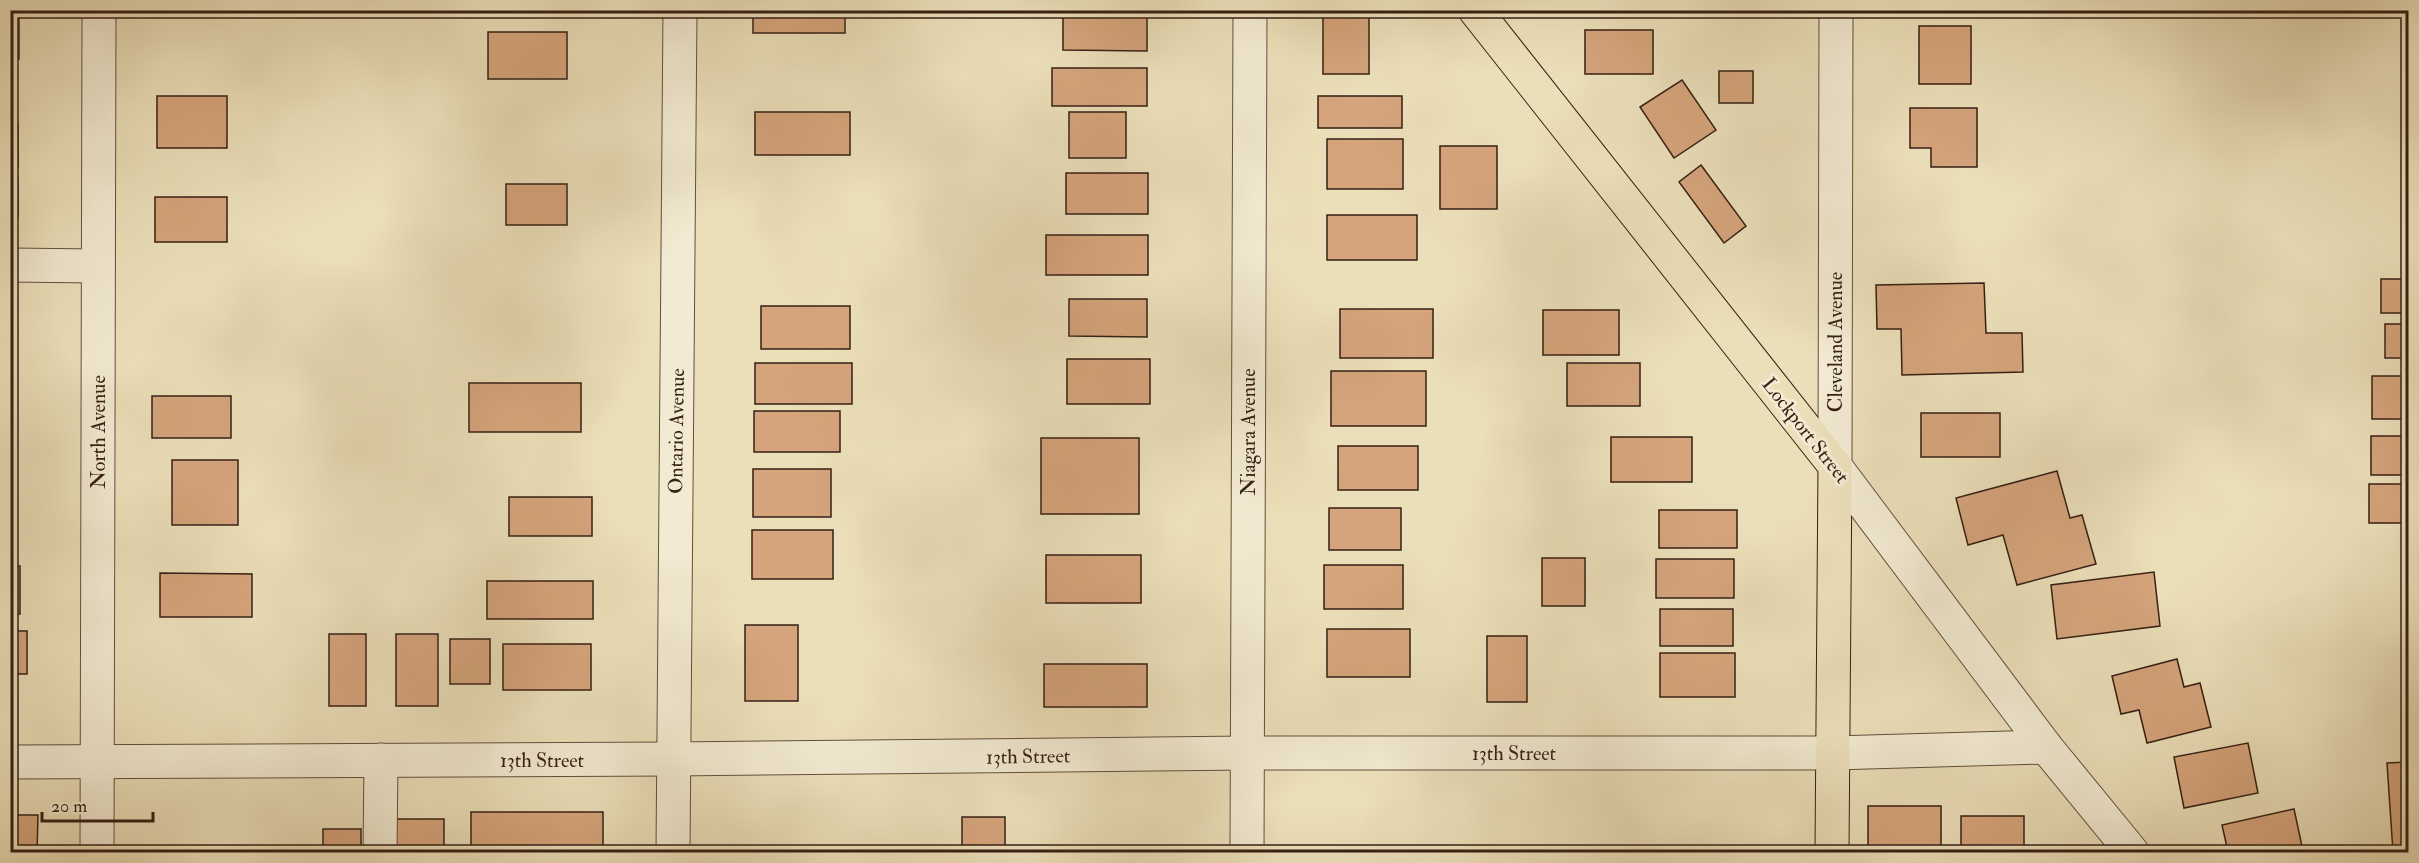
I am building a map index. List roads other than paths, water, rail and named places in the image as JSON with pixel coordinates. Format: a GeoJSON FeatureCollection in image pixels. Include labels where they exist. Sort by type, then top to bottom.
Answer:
{"type":"FeatureCollection","features":[{"type":"Feature","properties":{"kind":"main road","name":"Lockport Street"},"geometry":{"type":"LineString","coordinates":[[1475,10],[1835,466]]}},
{"type":"Feature","properties":{"kind":"main road","name":"Cleveland Avenue"},"geometry":{"type":"LineString","coordinates":[[1832,852],[1835,466]]}},
{"type":"Feature","properties":{"kind":"street","name":"North Avenue"},"geometry":{"type":"LineString","coordinates":[[97,852],[99,10]]}},
{"type":"Feature","properties":{"kind":"street","name":"Ontario Avenue"},"geometry":{"type":"LineString","coordinates":[[673,852],[680,10]]}},
{"type":"Feature","properties":{"kind":"street","name":"Niagara Avenue"},"geometry":{"type":"LineString","coordinates":[[1246,852],[1250,10]]}},
{"type":"Feature","properties":{"kind":"street","name":"Cleveland Avenue"},"geometry":{"type":"LineString","coordinates":[[1835,466],[1836,10]]}},
{"type":"Feature","properties":{"kind":"street"},"geometry":{"type":"LineString","coordinates":[[10,265],[98,266]]}},
{"type":"Feature","properties":{"kind":"street","name":"Lockport Street"},"geometry":{"type":"LineString","coordinates":[[1835,466],[2046,747],[2132,852]]}},
{"type":"Feature","properties":{"kind":"street","name":"13th Street"},"geometry":{"type":"LineString","coordinates":[[10,762],[673,759],[1247,753],[1833,753],[2046,747]]}},
{"type":"Feature","properties":{"kind":"street"},"geometry":{"type":"LineString","coordinates":[[380,852],[381,760]]}}]}
